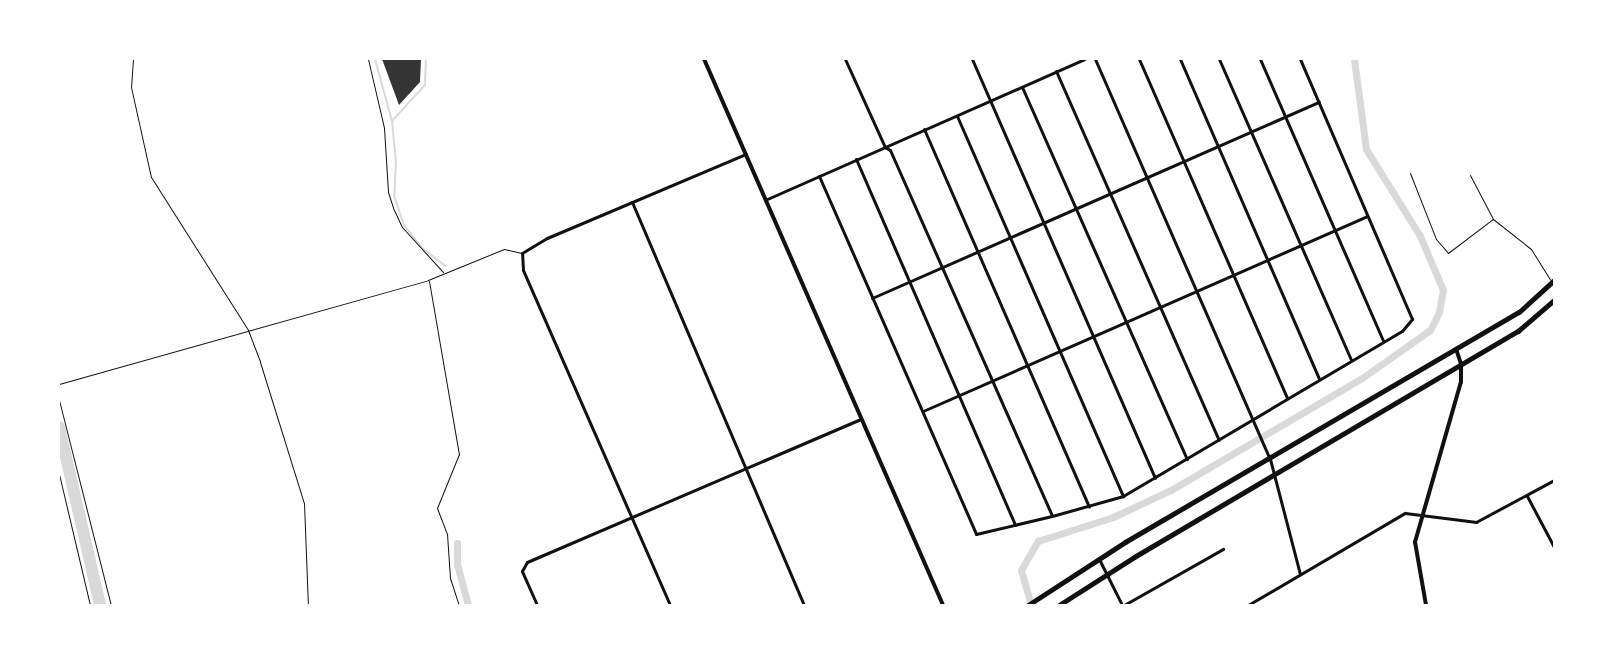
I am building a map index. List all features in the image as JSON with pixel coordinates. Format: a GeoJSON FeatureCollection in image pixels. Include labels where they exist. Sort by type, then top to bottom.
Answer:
{"type":"FeatureCollection","features":[{"type":"Feature","properties":{"kind":"main road"},"geometry":{"type":"LineString","coordinates":[[1028,605],[1099,557],[1270,460],[1519,312],[1553,282]]}},
{"type":"Feature","properties":{"kind":"main road"},"geometry":{"type":"LineString","coordinates":[[1059,605],[1106,574],[1518,331],[1554,300]]}},
{"type":"Feature","properties":{"kind":"street"},"geometry":{"type":"LineString","coordinates":[[704,59],[943,605]]}},
{"type":"Feature","properties":{"kind":"street"},"geometry":{"type":"LineString","coordinates":[[845,59],[885,147],[890,150],[1052,516]]}},
{"type":"Feature","properties":{"kind":"street"},"geometry":{"type":"LineString","coordinates":[[972,59],[1155,478]]}},
{"type":"Feature","properties":{"kind":"street"},"geometry":{"type":"LineString","coordinates":[[765,200],[1084,59]]}},
{"type":"Feature","properties":{"kind":"street"},"geometry":{"type":"LineString","coordinates":[[1095,59],[1270,460],[1300,574]]}},
{"type":"Feature","properties":{"kind":"street"},"geometry":{"type":"LineString","coordinates":[[1139,59],[1288,398]]}},
{"type":"Feature","properties":{"kind":"street"},"geometry":{"type":"LineString","coordinates":[[1180,59],[1319,378]]}},
{"type":"Feature","properties":{"kind":"street"},"geometry":{"type":"LineString","coordinates":[[1219,59],[1350,360]]}},
{"type":"Feature","properties":{"kind":"street"},"geometry":{"type":"LineString","coordinates":[[1260,59],[1333,231],[1383,342]]}},
{"type":"Feature","properties":{"kind":"street"},"geometry":{"type":"LineString","coordinates":[[819,176],[976,534],[1089,507],[1123,496],[1155,478],[1319,378],[1402,331],[1412,319],[1300,59]]}},
{"type":"Feature","properties":{"kind":"street"},"geometry":{"type":"LineString","coordinates":[[1056,71],[1219,440]]}},
{"type":"Feature","properties":{"kind":"street"},"geometry":{"type":"LineString","coordinates":[[1022,86],[1187,459]]}},
{"type":"Feature","properties":{"kind":"street"},"geometry":{"type":"LineString","coordinates":[[872,298],[1319,102]]}},
{"type":"Feature","properties":{"kind":"street"},"geometry":{"type":"LineString","coordinates":[[957,116],[1058,351],[1123,496]]}},
{"type":"Feature","properties":{"kind":"street"},"geometry":{"type":"LineString","coordinates":[[924,129],[976,252],[1089,507]]}},
{"type":"Feature","properties":{"kind":"street"},"geometry":{"type":"LineString","coordinates":[[670,605],[523,270],[522,253],[547,238],[746,154]]}},
{"type":"Feature","properties":{"kind":"street"},"geometry":{"type":"LineString","coordinates":[[856,159],[1015,525]]}},
{"type":"Feature","properties":{"kind":"street"},"geometry":{"type":"LineString","coordinates":[[632,202],[743,467],[804,605]]}},
{"type":"Feature","properties":{"kind":"street"},"geometry":{"type":"LineString","coordinates":[[923,411],[1367,216]]}},
{"type":"Feature","properties":{"kind":"street"},"geometry":{"type":"LineString","coordinates":[[1426,605],[1415,542],[1461,382],[1461,364],[1456,349]]}},
{"type":"Feature","properties":{"kind":"street"},"geometry":{"type":"LineString","coordinates":[[537,605],[522,571],[527,562],[743,467],[861,419]]}},
{"type":"Feature","properties":{"kind":"street"},"geometry":{"type":"LineString","coordinates":[[1248,605],[1405,513],[1476,522],[1554,480]]}},
{"type":"Feature","properties":{"kind":"street"},"geometry":{"type":"LineString","coordinates":[[1526,496],[1554,547]]}},
{"type":"Feature","properties":{"kind":"street"},"geometry":{"type":"LineString","coordinates":[[1099,557],[1119,601],[1123,605],[1222,549]]}},
{"type":"Feature","properties":{"kind":"street"},"geometry":{"type":"LineString","coordinates":[[1117,605],[1119,601]]}},
{"type":"Feature","properties":{"kind":"lane"},"geometry":{"type":"LineString","coordinates":[[133,59],[132,87],[150,177],[248,330],[304,503],[308,605]]}},
{"type":"Feature","properties":{"kind":"lane"},"geometry":{"type":"LineString","coordinates":[[368,59],[384,128],[388,192],[394,210],[402,227],[444,274]]}},
{"type":"Feature","properties":{"kind":"lane"},"geometry":{"type":"LineString","coordinates":[[1410,173],[1436,239],[1448,253],[1493,219]]}},
{"type":"Feature","properties":{"kind":"lane"},"geometry":{"type":"LineString","coordinates":[[1470,175],[1493,219],[1531,249],[1553,282]]}},
{"type":"Feature","properties":{"kind":"lane"},"geometry":{"type":"LineString","coordinates":[[59,384],[428,280],[504,249],[522,253]]}},
{"type":"Feature","properties":{"kind":"lane"},"geometry":{"type":"LineString","coordinates":[[428,280],[459,454],[437,508],[447,534],[450,578],[459,605]]}},
{"type":"Feature","properties":{"kind":"lane"},"geometry":{"type":"LineString","coordinates":[[59,400],[111,605]]}},
{"type":"Feature","properties":{"kind":"lane"},"geometry":{"type":"LineString","coordinates":[[59,474],[90,605]]}},
{"type":"Feature","properties":{"kind":"building"},"geometry":{"type":"Polygon","coordinates":[[[382,59],[421,59],[420,82],[399,105],[382,59]]]}},
{"type":"Feature","properties":{"kind":"waterway"},"geometry":{"type":"LineString","coordinates":[[375,59],[392,121],[396,162],[394,196],[404,225],[421,247],[445,266]]}},
{"type":"Feature","properties":{"kind":"waterway"},"geometry":{"type":"LineString","coordinates":[[392,121],[425,85],[426,59]]}},
{"type":"Feature","properties":{"kind":"waterway"},"geometry":{"type":"LineString","coordinates":[[1031,605],[1021,570],[1038,541],[1113,517],[1171,490],[1362,378],[1430,330],[1439,312],[1443,290],[1420,236],[1366,149],[1354,59]]}},
{"type":"Feature","properties":{"kind":"waterway"},"geometry":{"type":"LineString","coordinates":[[59,427],[100,605]]}},
{"type":"Feature","properties":{"kind":"waterway"},"geometry":{"type":"LineString","coordinates":[[457,543],[457,564],[468,605]]}}]}
